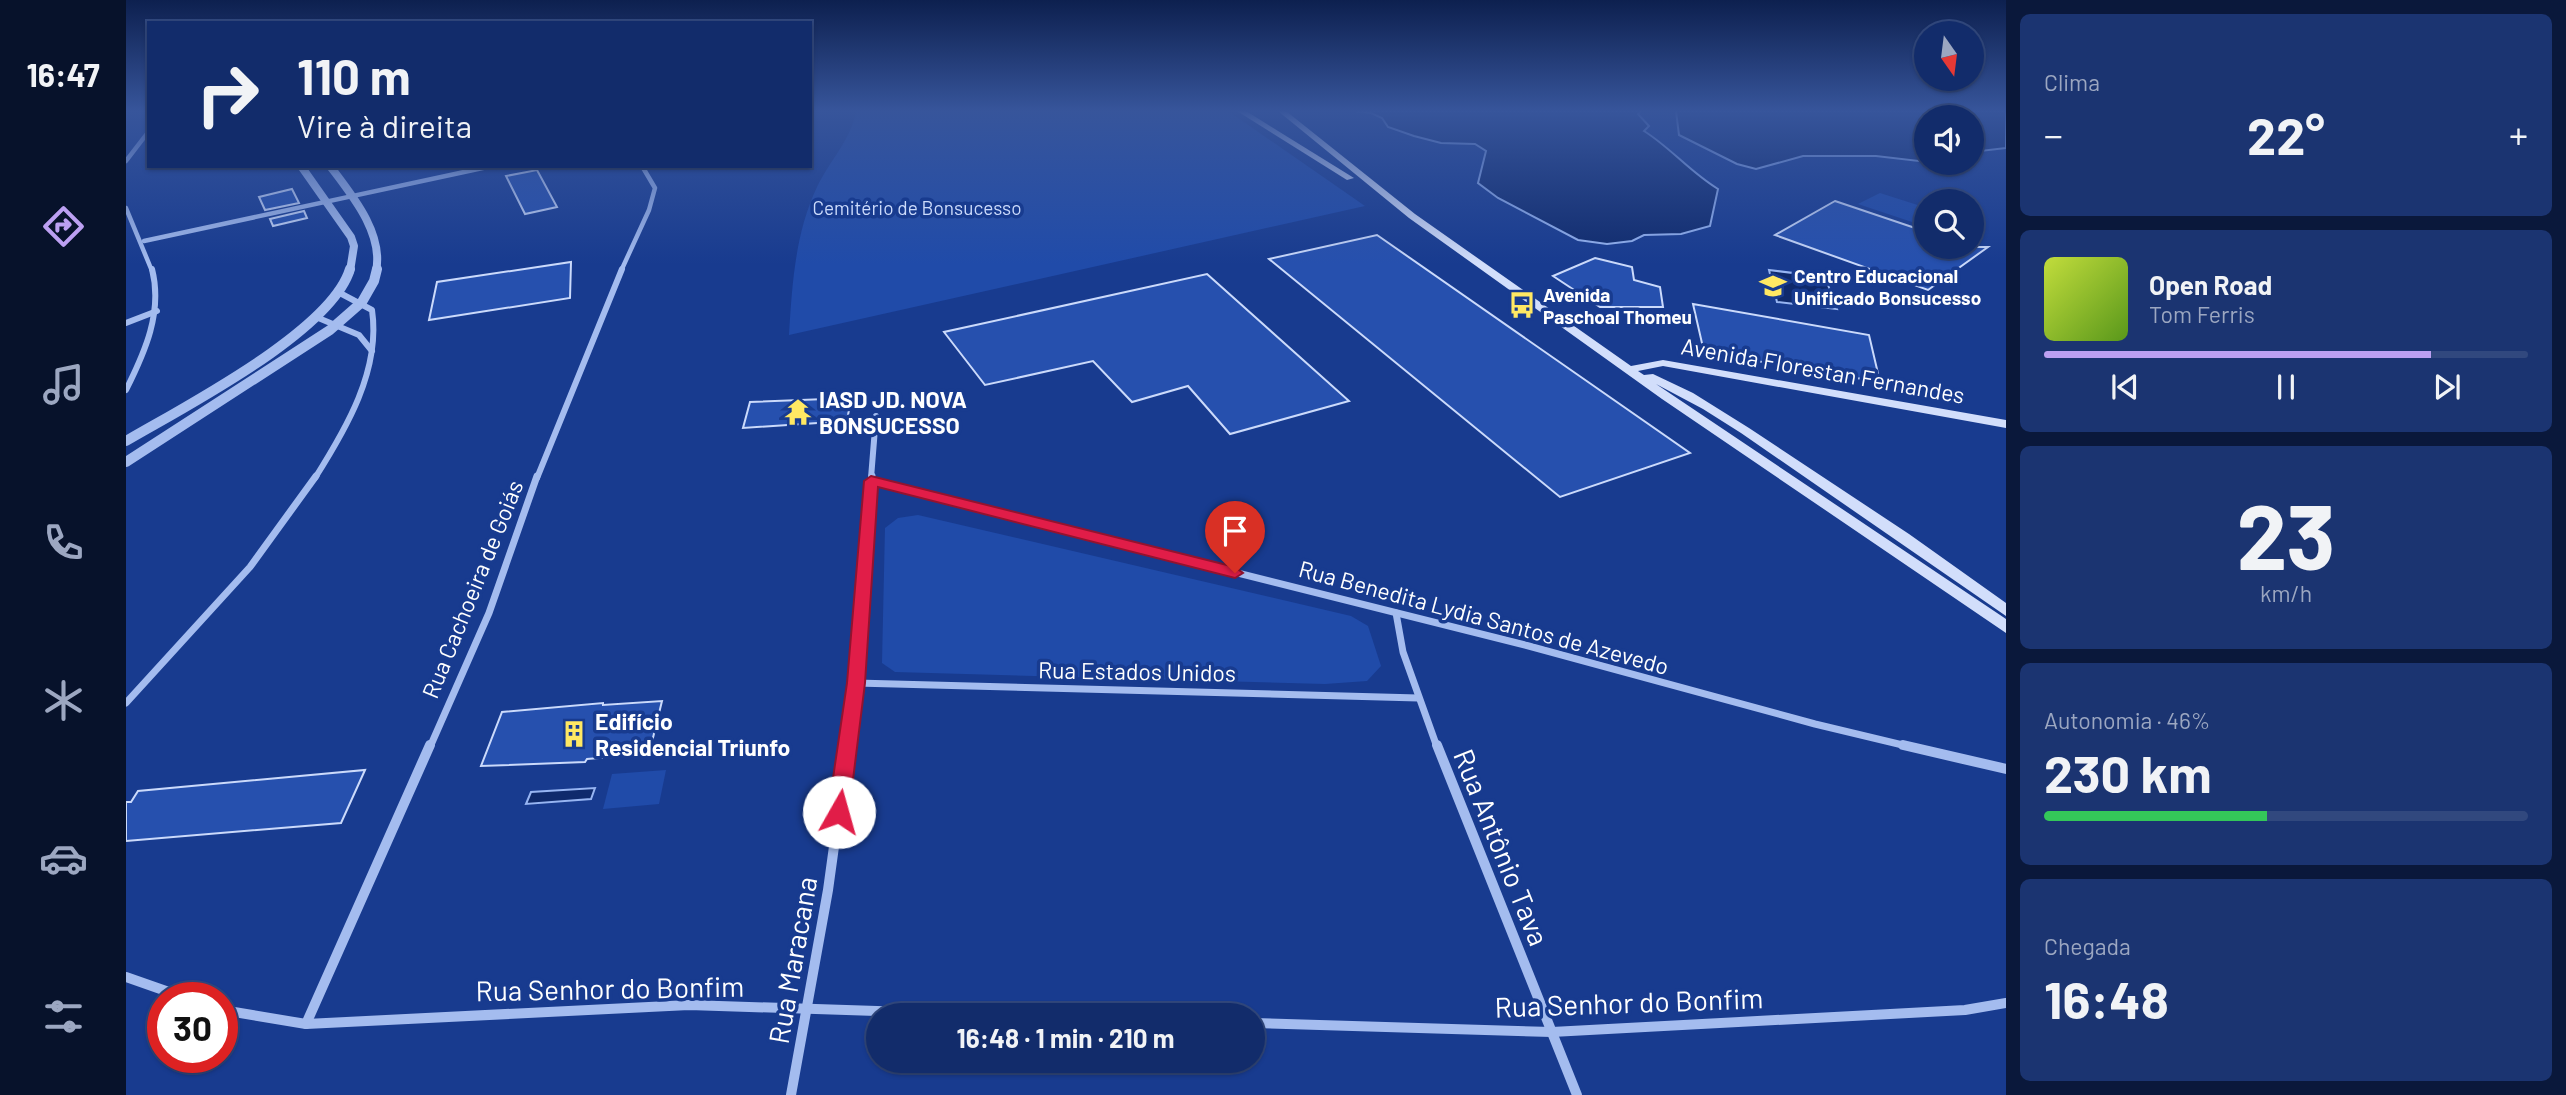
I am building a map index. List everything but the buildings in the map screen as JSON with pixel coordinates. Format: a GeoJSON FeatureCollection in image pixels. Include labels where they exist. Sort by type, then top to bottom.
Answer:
{"type":"FeatureCollection","features":[{"type":"Feature","properties":{"kind":"main road"},"geometry":{"type":"LineString","coordinates":[[1324,162],[1412,216],[1632,369],[1666,396],[2006,627]]}},
{"type":"Feature","properties":{"kind":"main road"},"geometry":{"type":"LineString","coordinates":[[1343,162],[1412,216]]}},
{"type":"Feature","properties":{"kind":"main road","name":"Avenida Florestan Fernandes"},"geometry":{"type":"LineString","coordinates":[[1632,369],[1663,363],[2006,424]]}},
{"type":"Feature","properties":{"kind":"main road"},"geometry":{"type":"LineString","coordinates":[[1632,369],[1693,397],[1937,559],[2006,611]]}},
{"type":"Feature","properties":{"kind":"street"},"geometry":{"type":"LineString","coordinates":[[126,441],[290,340],[316,317],[338,292],[351,270],[354,247],[351,236],[302,168]]}},
{"type":"Feature","properties":{"kind":"street"},"geometry":{"type":"LineString","coordinates":[[126,461],[337,324],[362,302],[374,281],[378,262],[373,234],[352,195],[332,168]]}},
{"type":"Feature","properties":{"kind":"street"},"geometry":{"type":"LineString","coordinates":[[144,241],[482,168]]}},
{"type":"Feature","properties":{"kind":"street","name":"Rua Cachoeira de Goiás"},"geometry":{"type":"LineString","coordinates":[[306,1024],[489,613],[554,429],[607,301],[649,210],[655,188],[643,168]]}},
{"type":"Feature","properties":{"kind":"street"},"geometry":{"type":"LineString","coordinates":[[126,208],[144,241],[154,273],[157,312],[144,356],[126,390]]}},
{"type":"Feature","properties":{"kind":"street"},"geometry":{"type":"LineString","coordinates":[[126,703],[252,569],[304,499],[343,429],[360,392],[372,352],[375,323],[372,310],[362,302],[338,292]]}},
{"type":"Feature","properties":{"kind":"street"},"geometry":{"type":"LineString","coordinates":[[126,323],[157,312]]}},
{"type":"Feature","properties":{"kind":"street"},"geometry":{"type":"LineString","coordinates":[[316,317],[359,335],[372,352]]}},
{"type":"Feature","properties":{"kind":"street","name":"Rua Maracana"},"geometry":{"type":"LineString","coordinates":[[791,1095],[828,890],[856,683],[876,416]]}},
{"type":"Feature","properties":{"kind":"street","name":"Rua Benedita Lydia Santos de Azevedo"},"geometry":{"type":"LineString","coordinates":[[871,481],[1815,724],[2006,769]]}},
{"type":"Feature","properties":{"kind":"street","name":"Rua Antônio Tava"},"geometry":{"type":"LineString","coordinates":[[1396,614],[1403,652],[1418,698],[1577,1095]]}},
{"type":"Feature","properties":{"kind":"street","name":"Rua Estados Unidos"},"geometry":{"type":"LineString","coordinates":[[856,683],[1418,698]]}},
{"type":"Feature","properties":{"kind":"street"},"geometry":{"type":"LineString","coordinates":[[126,977],[147,984]]}},
{"type":"Feature","properties":{"kind":"street","name":"Rua Senhor do Bonfim"},"geometry":{"type":"LineString","coordinates":[[1265,1023],[1552,1032],[1965,1010],[2006,1003]]}},
{"type":"Feature","properties":{"kind":"street","name":"Rua Senhor do Bonfim"},"geometry":{"type":"LineString","coordinates":[[238,1013],[306,1024],[677,1005],[866,1011]]}},
{"type":"Feature","properties":{"kind":"green space","name":"Cemitério de Bonsucesso"},"geometry":{"type":"Polygon","coordinates":[[[832,162],[1302,162],[1365,206],[789,335],[799,241],[822,177],[832,162]]]}},
{"type":"Feature","properties":{"kind":"green space"},"geometry":{"type":"Polygon","coordinates":[[[1880,193],[1914,204],[1914,223],[1858,204],[1880,193]]]}},
{"type":"Feature","properties":{"kind":"green space"},"geometry":{"type":"Polygon","coordinates":[[[918,515],[1351,616],[1368,626],[1381,666],[1367,681],[1325,684],[895,672],[882,663],[885,528],[898,518],[918,515]]]}},
{"type":"Feature","properties":{"kind":"green space"},"geometry":{"type":"Polygon","coordinates":[[[666,770],[659,804],[603,809],[612,774],[666,770]]]}},
{"type":"Feature","properties":{"kind":"shaded area"},"geometry":{"type":"Polygon","coordinates":[[[1483,162],[1683,162],[1718,189],[1710,226],[1681,234],[1644,235],[1632,241],[1607,244],[1578,240],[1498,198],[1478,183],[1483,162]]]}},
{"type":"Feature","properties":{"kind":"shaded area"},"geometry":{"type":"Polygon","coordinates":[[[1733,162],[1781,162],[1756,169],[1733,162]]]}},
{"type":"Feature","properties":{"kind":"shaded area"},"geometry":{"type":"Polygon","coordinates":[[[1769,270],[1825,277],[1837,309],[1777,302],[1769,270]]]}},
{"type":"Feature","properties":{"kind":"shaded area"},"geometry":{"type":"Polygon","coordinates":[[[595,788],[591,799],[526,804],[531,792],[595,788]]]}},
{"type":"Feature","properties":{"kind":"place","name":"Centro Educacional Unificado Bonsucesso"},"geometry":{"type":"Point","coordinates":[1773,286]}},
{"type":"Feature","properties":{"kind":"place","name":"Avenida Paschoal Thomeu"},"geometry":{"type":"Point","coordinates":[1522,305]}},
{"type":"Feature","properties":{"kind":"place","name":"IASD JD. NOVA BONSUCESSO"},"geometry":{"type":"Point","coordinates":[798,412]}},
{"type":"Feature","properties":{"kind":"place","name":"Edifício Residencial Triunfo"},"geometry":{"type":"Point","coordinates":[574,734]}},
{"type":"Feature","properties":{"kind":"route"},"geometry":{"type":"LineString","coordinates":[[839,812],[856,683],[871,481],[1235,573]]}}]}
